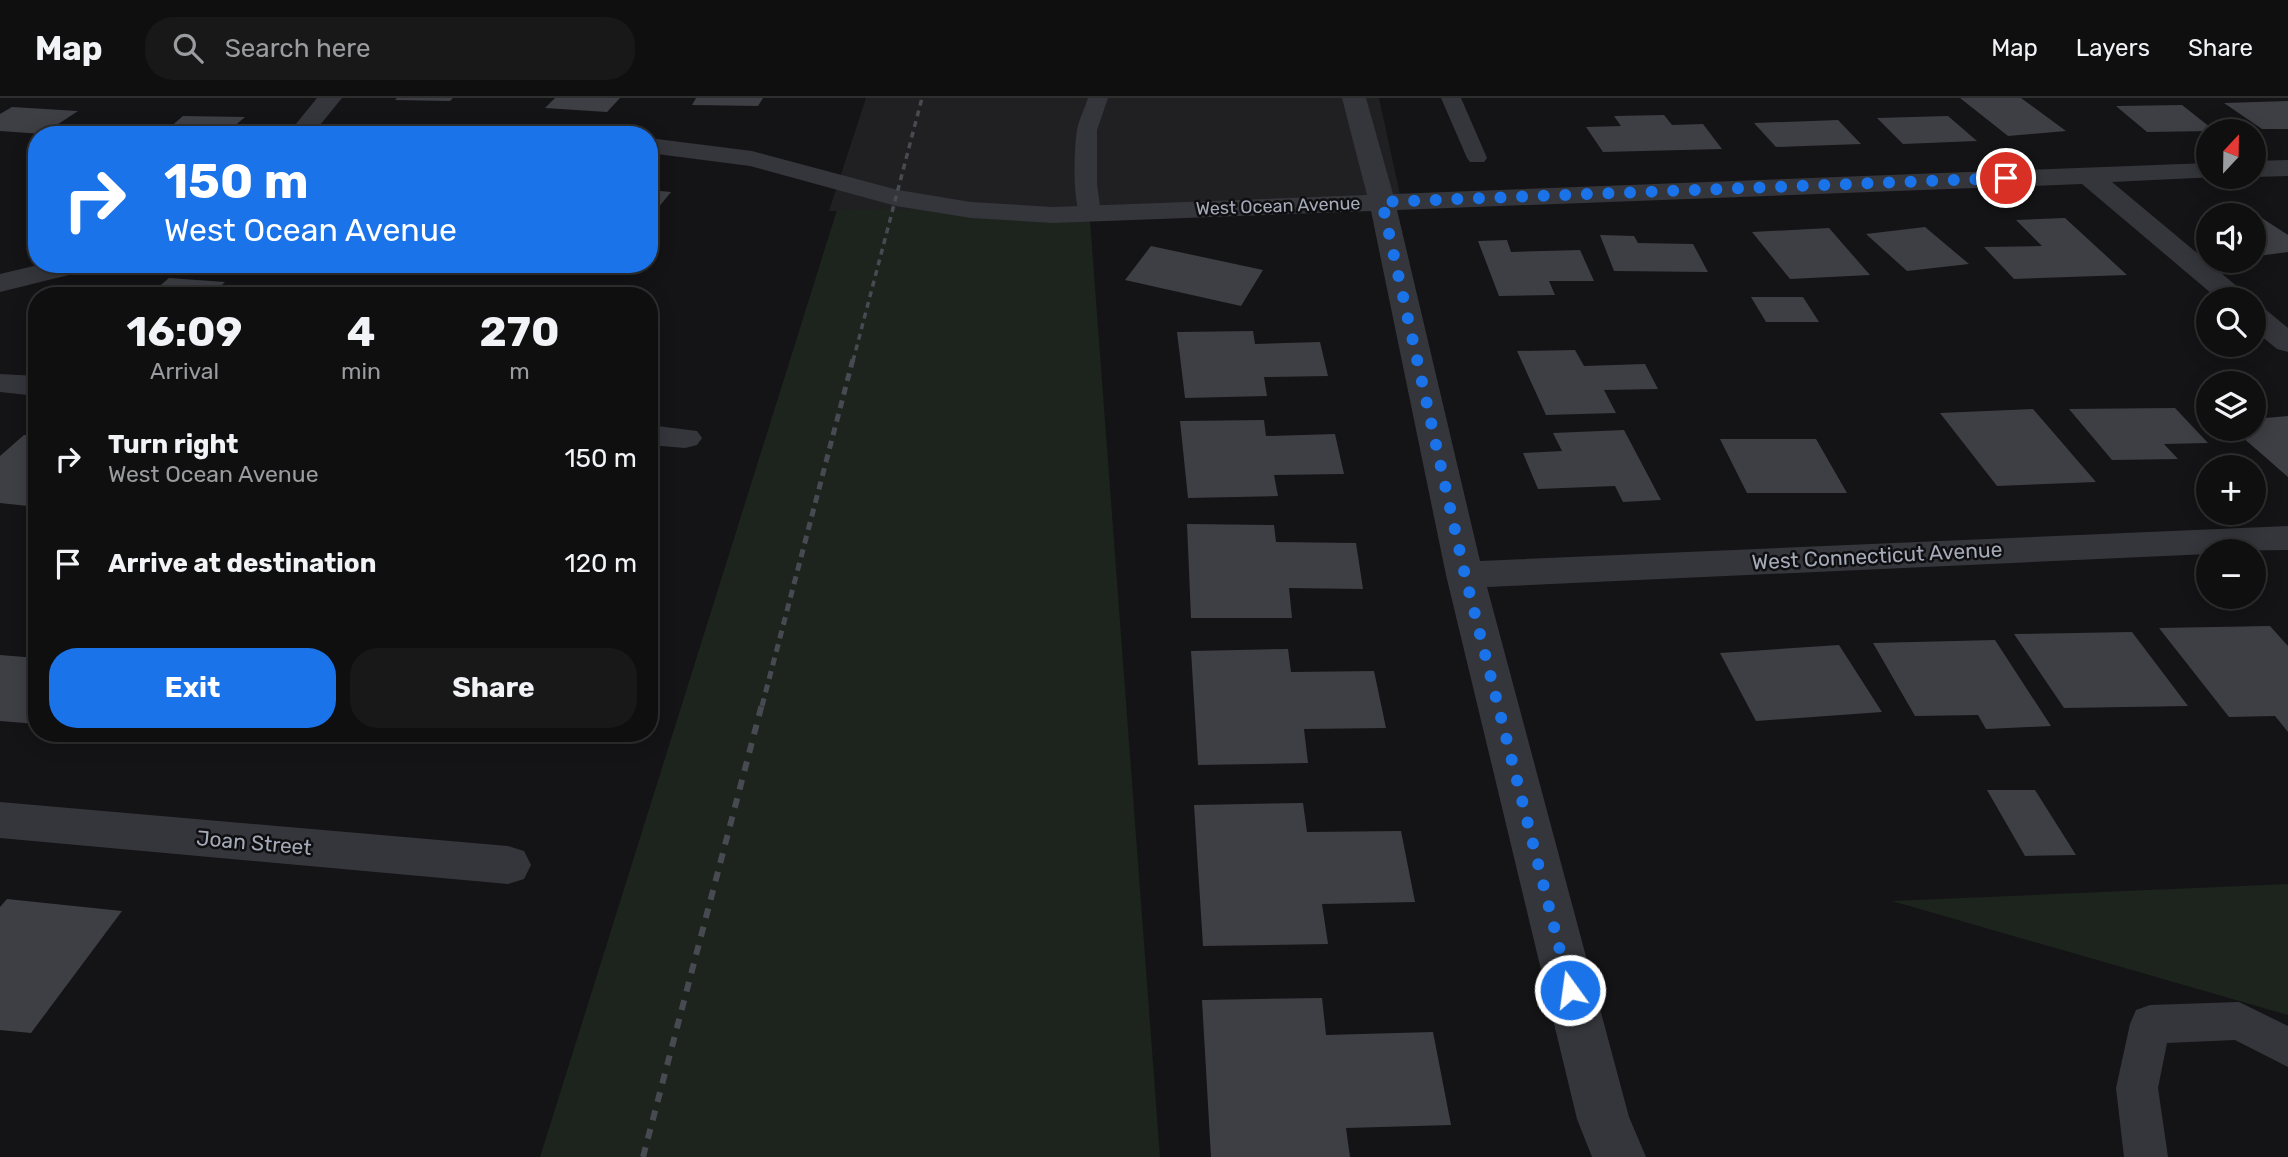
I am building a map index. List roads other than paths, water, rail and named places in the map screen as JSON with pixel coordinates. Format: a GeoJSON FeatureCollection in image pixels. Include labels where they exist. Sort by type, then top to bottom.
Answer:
{"type":"FeatureCollection","features":[{"type":"Feature","properties":{"kind":"street"},"geometry":{"type":"LineString","coordinates":[[306,126],[330,98]]}},
{"type":"Feature","properties":{"kind":"street"},"geometry":{"type":"LineString","coordinates":[[1354,98],[1382,202],[1465,575],[1603,1119],[1619,1157]]}},
{"type":"Feature","properties":{"kind":"street","name":"West Ocean Avenue"},"geometry":{"type":"LineString","coordinates":[[658,146],[752,159],[896,198],[971,210],[1053,215],[2196,171]]}},
{"type":"Feature","properties":{"kind":"street"},"geometry":{"type":"LineString","coordinates":[[2266,169],[2288,168]]}},
{"type":"Feature","properties":{"kind":"street"},"geometry":{"type":"LineString","coordinates":[[2087,175],[2221,287]]}},
{"type":"Feature","properties":{"kind":"street"},"geometry":{"type":"LineString","coordinates":[[0,283],[42,273]]}},
{"type":"Feature","properties":{"kind":"street"},"geometry":{"type":"LineString","coordinates":[[2266,325],[2288,343]]}},
{"type":"Feature","properties":{"kind":"street"},"geometry":{"type":"LineString","coordinates":[[0,383],[28,385]]}},
{"type":"Feature","properties":{"kind":"street"},"geometry":{"type":"LineString","coordinates":[[658,436],[685,438]]}},
{"type":"Feature","properties":{"kind":"street","name":"West Connecticut Avenue"},"geometry":{"type":"LineString","coordinates":[[1465,575],[2288,538]]}},
{"type":"Feature","properties":{"kind":"street","name":"Joan Street"},"geometry":{"type":"LineString","coordinates":[[0,820],[508,865]]}},
{"type":"Feature","properties":{"kind":"lane"},"geometry":{"type":"LineString","coordinates":[[1090,214],[1086,184],[1087,130],[1098,98]]}},
{"type":"Feature","properties":{"kind":"lane"},"geometry":{"type":"LineString","coordinates":[[1451,98],[1477,158]]}},
{"type":"Feature","properties":{"kind":"lane"},"geometry":{"type":"LineString","coordinates":[[2146,1157],[2137,1088],[2150,1024],[2239,1021],[2288,1047]]}},
{"type":"Feature","properties":{"kind":"railway"},"geometry":{"type":"LineString","coordinates":[[853,361],[922,98]]}},
{"type":"Feature","properties":{"kind":"railway"},"geometry":{"type":"LineString","coordinates":[[762,706],[853,359]]}},
{"type":"Feature","properties":{"kind":"railway"},"geometry":{"type":"LineString","coordinates":[[643,1157],[762,704]]}}]}
